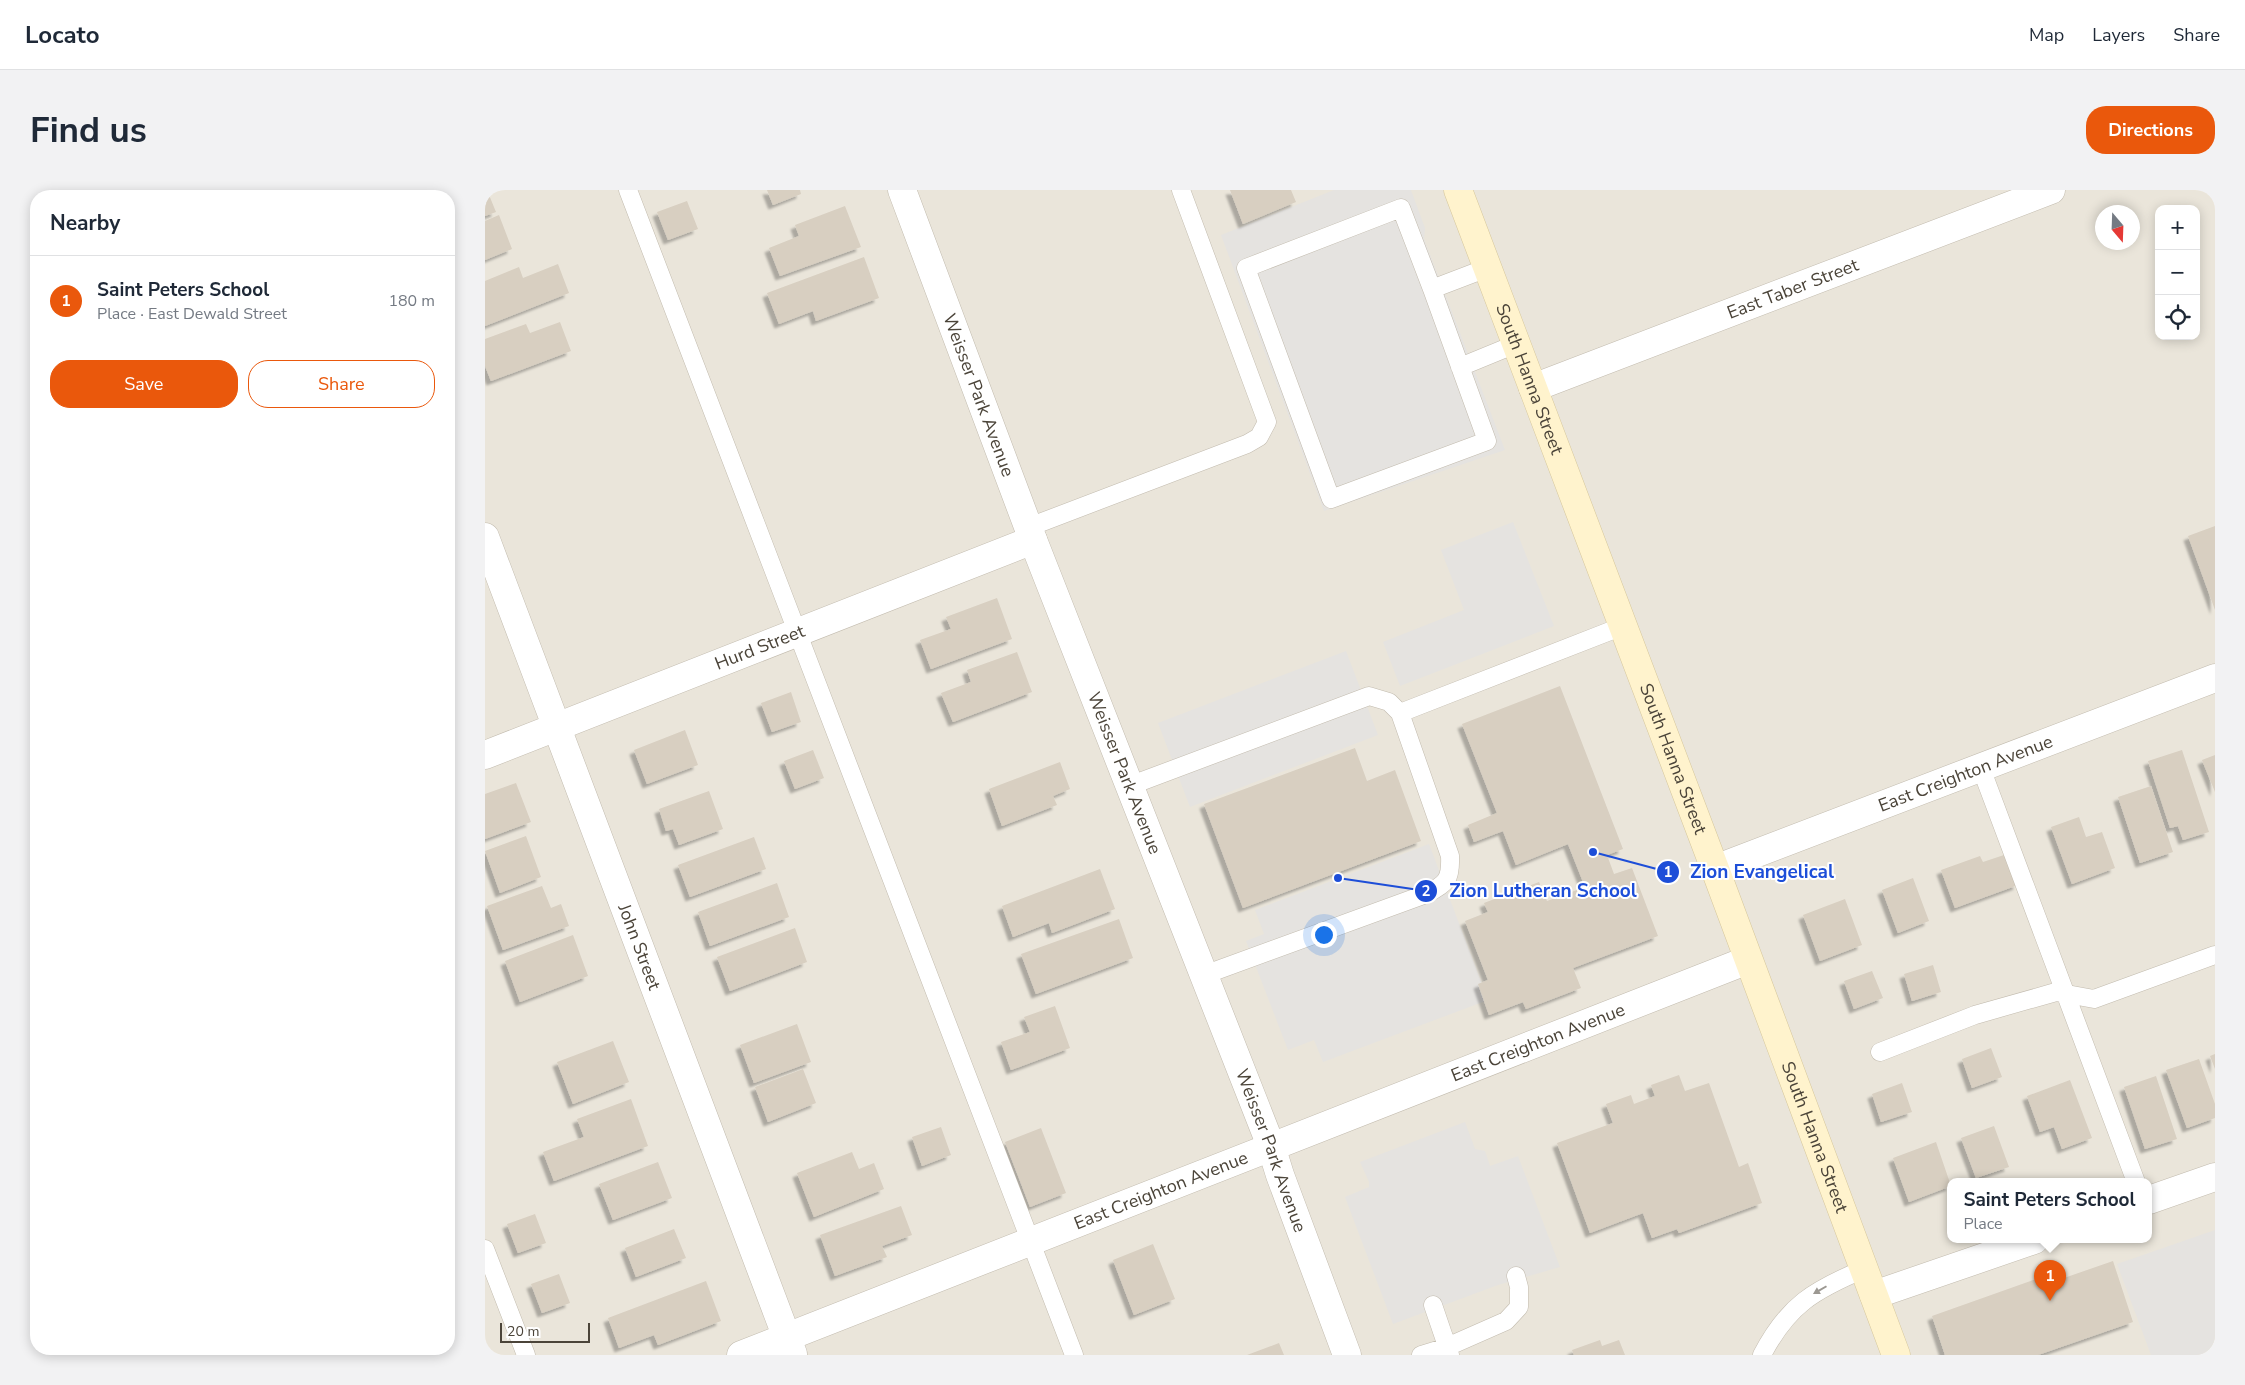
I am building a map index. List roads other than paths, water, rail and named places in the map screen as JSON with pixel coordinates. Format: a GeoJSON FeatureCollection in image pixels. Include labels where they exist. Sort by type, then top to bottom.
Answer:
{"type":"FeatureCollection","features":[{"type":"Feature","properties":{"kind":"street","name":"Weisser Park Avenue"},"geometry":{"type":"LineString","coordinates":[[902,190],[1031,533],[1271,1146],[1347,1355]]}},
{"type":"Feature","properties":{"kind":"street","name":"South Hanna Street"},"geometry":{"type":"LineString","coordinates":[[1458,190],[1715,869],[1896,1355]]}},
{"type":"Feature","properties":{"kind":"street","name":"East Taber Street"},"geometry":{"type":"LineString","coordinates":[[1533,388],[2051,190]]}},
{"type":"Feature","properties":{"kind":"street","name":"Hurd Street"},"geometry":{"type":"LineString","coordinates":[[485,755],[797,633],[1031,533]]}},
{"type":"Feature","properties":{"kind":"street","name":"John Street"},"geometry":{"type":"LineString","coordinates":[[485,537],[790,1346]]}},
{"type":"Feature","properties":{"kind":"street","name":"East Creighton Avenue"},"geometry":{"type":"LineString","coordinates":[[1715,869],[2215,678]]}},
{"type":"Feature","properties":{"kind":"street","name":"East Creighton Avenue"},"geometry":{"type":"LineString","coordinates":[[741,1355],[790,1346],[1031,1241],[1749,960]]}},
{"type":"Feature","properties":{"kind":"street"},"geometry":{"type":"LineString","coordinates":[[2152,1199],[2215,1177]]}},
{"type":"Feature","properties":{"kind":"street"},"geometry":{"type":"LineString","coordinates":[[1874,1295],[2025,1243]]}},
{"type":"Feature","properties":{"kind":"lane"},"geometry":{"type":"LineString","coordinates":[[628,190],[1074,1355]]}},
{"type":"Feature","properties":{"kind":"lane"},"geometry":{"type":"LineString","coordinates":[[1031,533],[1247,444],[1259,437],[1267,422],[1181,190]]}},
{"type":"Feature","properties":{"kind":"lane"},"geometry":{"type":"LineString","coordinates":[[1401,208],[1432,289],[1487,441],[1331,499],[1246,268],[1401,208]]}},
{"type":"Feature","properties":{"kind":"lane"},"geometry":{"type":"LineString","coordinates":[[1432,289],[1487,268]]}},
{"type":"Feature","properties":{"kind":"lane"},"geometry":{"type":"LineString","coordinates":[[1460,368],[1516,344]]}},
{"type":"Feature","properties":{"kind":"lane"},"geometry":{"type":"LineString","coordinates":[[1399,713],[1623,626]]}},
{"type":"Feature","properties":{"kind":"lane"},"geometry":{"type":"LineString","coordinates":[[1129,786],[1369,696],[1389,702],[1399,713],[1450,856],[1451,871],[1444,885],[1426,894],[1204,975]]}},
{"type":"Feature","properties":{"kind":"lane"},"geometry":{"type":"LineString","coordinates":[[1981,768],[2135,1178]]}},
{"type":"Feature","properties":{"kind":"lane"},"geometry":{"type":"LineString","coordinates":[[1880,1052],[1975,1015],[2056,992],[2094,999],[2215,955]]}},
{"type":"Feature","properties":{"kind":"lane"},"geometry":{"type":"LineString","coordinates":[[485,1249],[525,1355]]}},
{"type":"Feature","properties":{"kind":"lane"},"geometry":{"type":"LineString","coordinates":[[1762,1355],[1781,1324],[1806,1297],[1831,1283],[1864,1269]]}},
{"type":"Feature","properties":{"kind":"lane"},"geometry":{"type":"LineString","coordinates":[[1421,1355],[1449,1351],[1506,1321],[1519,1306],[1519,1287],[1516,1276]]}},
{"type":"Feature","properties":{"kind":"lane"},"geometry":{"type":"LineString","coordinates":[[1433,1305],[1449,1351]]}},
{"type":"Feature","properties":{"kind":"place","name":"Zion Evangelical"},"geometry":{"type":"Point","coordinates":[1593,852]}},
{"type":"Feature","properties":{"kind":"place","name":"Zion Lutheran School"},"geometry":{"type":"Point","coordinates":[1338,878]}},
{"type":"Feature","properties":{"kind":"place","name":"Saint Peters School"},"geometry":{"type":"Point","coordinates":[2050,1301]}}]}
